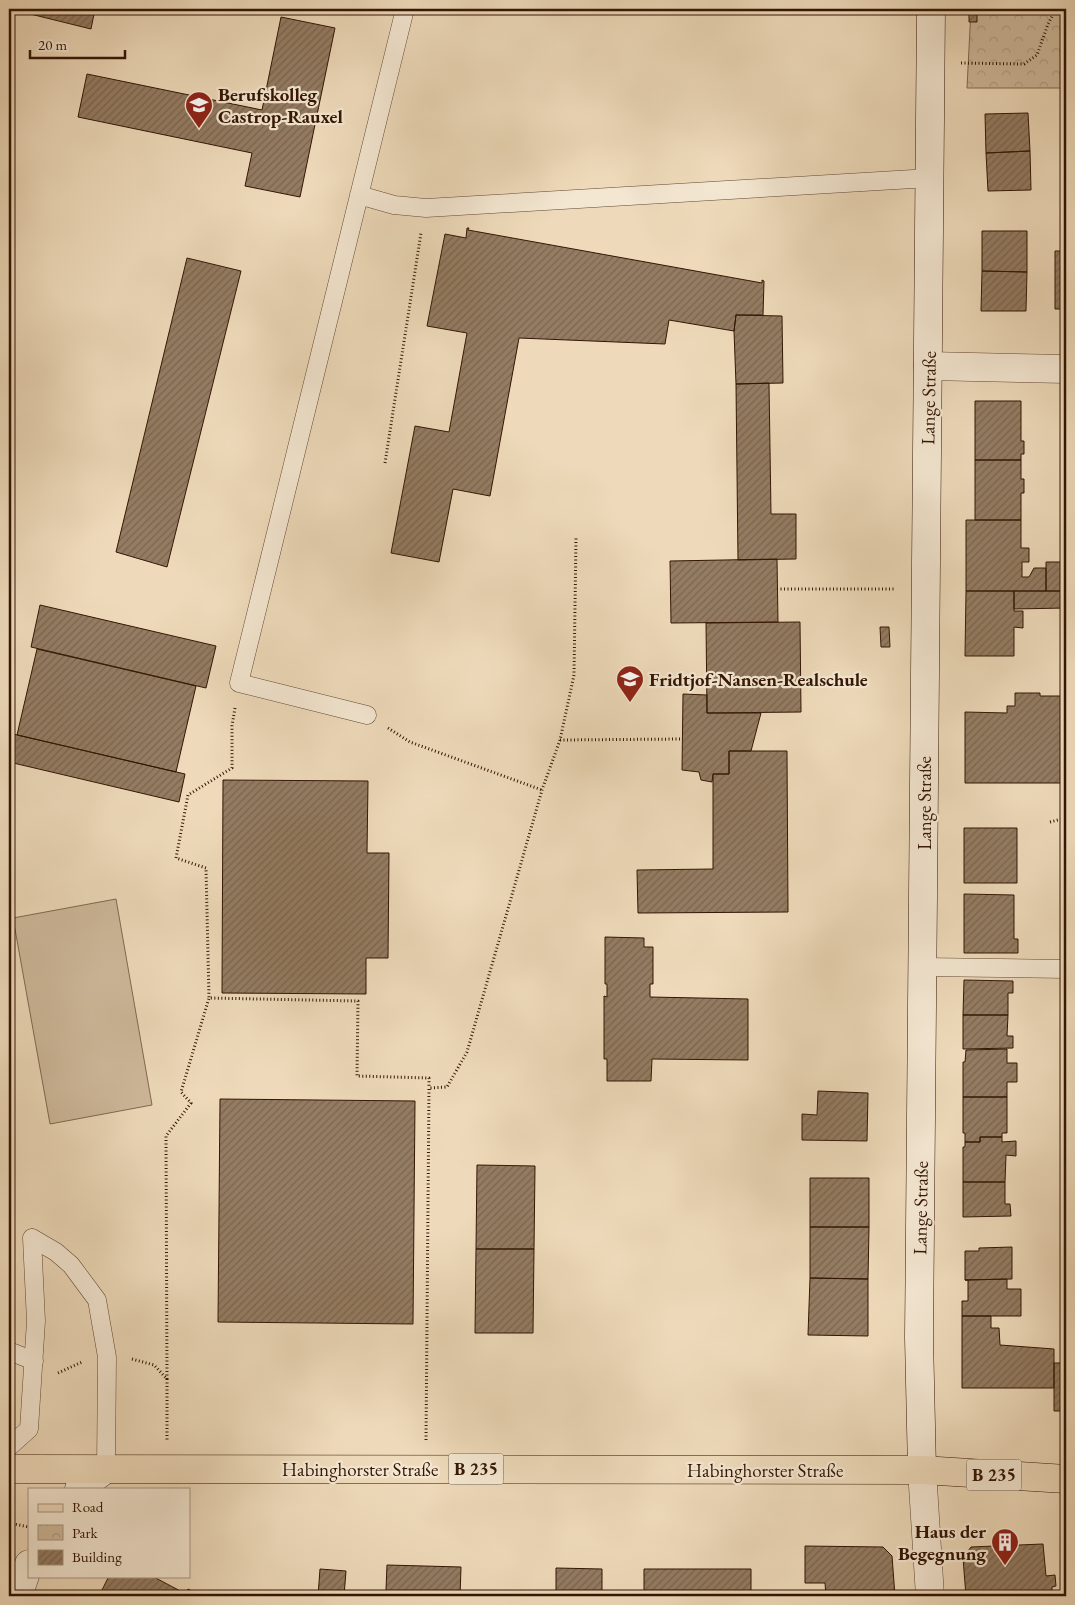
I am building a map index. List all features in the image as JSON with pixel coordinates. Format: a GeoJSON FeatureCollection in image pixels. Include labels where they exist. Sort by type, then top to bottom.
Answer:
{"type":"FeatureCollection","features":[{"type":"Feature","properties":{"kind":"main road","name":"Habinghorster Straße"},"geometry":{"type":"LineString","coordinates":[[9,1469],[922,1470]]}},
{"type":"Feature","properties":{"kind":"main road","name":"B 235"},"geometry":{"type":"LineString","coordinates":[[922,1470],[1066,1479]]}},
{"type":"Feature","properties":{"kind":"street","name":"Lange Straße"},"geometry":{"type":"LineString","coordinates":[[930,1596],[922,1470],[919,1338],[932,9]]}},
{"type":"Feature","properties":{"kind":"street"},"geometry":{"type":"LineString","coordinates":[[928,366],[1066,369]]}},
{"type":"Feature","properties":{"kind":"street"},"geometry":{"type":"LineString","coordinates":[[80,1488],[106,1469]]}},
{"type":"Feature","properties":{"kind":"street"},"geometry":{"type":"LineString","coordinates":[[18,1596],[28,1567]]}},
{"type":"Feature","properties":{"kind":"lane"},"geometry":{"type":"LineString","coordinates":[[367,714],[239,683],[405,9]]}},
{"type":"Feature","properties":{"kind":"lane"},"geometry":{"type":"LineString","coordinates":[[359,195],[394,205],[426,208],[930,178]]}},
{"type":"Feature","properties":{"kind":"lane"},"geometry":{"type":"LineString","coordinates":[[923,967],[1066,969]]}},
{"type":"Feature","properties":{"kind":"lane"},"geometry":{"type":"LineString","coordinates":[[9,1448],[29,1429],[36,1321],[32,1238],[56,1252],[71,1265],[97,1300],[107,1357],[106,1469]]}},
{"type":"Feature","properties":{"kind":"lane"},"geometry":{"type":"LineString","coordinates":[[9,1350],[34,1361]]}},
{"type":"Feature","properties":{"kind":"path"},"geometry":{"type":"LineString","coordinates":[[930,62],[1024,64],[1037,55],[1048,24],[1056,9]]}},
{"type":"Feature","properties":{"kind":"path"},"geometry":{"type":"LineString","coordinates":[[385,463],[426,208]]}},
{"type":"Feature","properties":{"kind":"path"},"geometry":{"type":"LineString","coordinates":[[429,1088],[447,1087],[467,1052],[542,790],[560,740],[574,675],[576,538]]}},
{"type":"Feature","properties":{"kind":"path"},"geometry":{"type":"LineString","coordinates":[[777,589],[926,590]]}},
{"type":"Feature","properties":{"kind":"path"},"geometry":{"type":"LineString","coordinates":[[167,1379],[166,1136],[191,1103],[181,1092],[209,998],[206,868],[176,858],[188,795],[232,768],[232,726],[239,683]]}},
{"type":"Feature","properties":{"kind":"path"},"geometry":{"type":"LineString","coordinates":[[367,714],[410,742],[542,790]]}},
{"type":"Feature","properties":{"kind":"path"},"geometry":{"type":"LineString","coordinates":[[560,740],[682,739]]}},
{"type":"Feature","properties":{"kind":"path"},"geometry":{"type":"LineString","coordinates":[[1050,822],[1066,818]]}},
{"type":"Feature","properties":{"kind":"path"},"geometry":{"type":"LineString","coordinates":[[209,998],[358,1001],[357,1076],[429,1078],[426,1469]]}},
{"type":"Feature","properties":{"kind":"path"},"geometry":{"type":"LineString","coordinates":[[9,1523],[28,1527]]}},
{"type":"Feature","properties":{"kind":"green space"},"geometry":{"type":"Polygon","coordinates":[[[971,9],[1066,9],[1066,88],[967,88],[971,9]]]}},
{"type":"Feature","properties":{"kind":"green space"},"geometry":{"type":"Polygon","coordinates":[[[116,899],[152,1105],[50,1124],[13,918],[116,899]]]}},
{"type":"Feature","properties":{"kind":"building"},"geometry":{"type":"Polygon","coordinates":[[[10,9],[95,9],[91,29],[10,9]]]}},
{"type":"Feature","properties":{"kind":"building"},"geometry":{"type":"Polygon","coordinates":[[[969,9],[977,9],[977,22],[969,22],[969,9]]]}},
{"type":"Feature","properties":{"kind":"building"},"geometry":{"type":"Polygon","coordinates":[[[281,17],[335,28],[300,197],[245,186],[252,153],[78,117],[87,74],[262,110],[281,17]]]}},
{"type":"Feature","properties":{"kind":"building"},"geometry":{"type":"Polygon","coordinates":[[[1028,113],[1030,151],[986,153],[985,114],[1028,113]]]}},
{"type":"Feature","properties":{"kind":"building"},"geometry":{"type":"Polygon","coordinates":[[[1030,151],[1031,190],[988,191],[986,153],[1030,151]]]}},
{"type":"Feature","properties":{"kind":"building"},"geometry":{"type":"Polygon","coordinates":[[[467,228],[469,228],[468,230],[762,283],[762,280],[764,281],[763,315],[736,315],[734,331],[669,320],[665,344],[519,338],[490,496],[453,489],[439,562],[391,553],[415,426],[449,432],[467,333],[427,326],[445,234],[466,238],[467,228]]]}},
{"type":"Feature","properties":{"kind":"building"},"geometry":{"type":"Polygon","coordinates":[[[982,231],[1027,231],[1027,272],[982,271],[982,231]]]}},
{"type":"Feature","properties":{"kind":"building"},"geometry":{"type":"Polygon","coordinates":[[[1055,251],[1066,251],[1066,309],[1055,309],[1055,251]]]}},
{"type":"Feature","properties":{"kind":"building"},"geometry":{"type":"Polygon","coordinates":[[[187,258],[241,271],[167,567],[116,552],[187,258]]]}},
{"type":"Feature","properties":{"kind":"building"},"geometry":{"type":"Polygon","coordinates":[[[982,271],[1027,272],[1026,311],[981,311],[982,271]]]}},
{"type":"Feature","properties":{"kind":"building"},"geometry":{"type":"Polygon","coordinates":[[[736,315],[782,316],[783,383],[736,384],[734,331],[736,315]]]}},
{"type":"Feature","properties":{"kind":"building"},"geometry":{"type":"Polygon","coordinates":[[[769,383],[771,514],[796,514],[796,559],[738,560],[736,384],[769,383]]]}},
{"type":"Feature","properties":{"kind":"building"},"geometry":{"type":"Polygon","coordinates":[[[975,401],[1021,401],[1021,441],[1024,441],[1024,454],[1021,454],[1021,460],[975,460],[975,401]]]}},
{"type":"Feature","properties":{"kind":"building"},"geometry":{"type":"Polygon","coordinates":[[[975,460],[1021,460],[1021,479],[1024,479],[1024,493],[1021,493],[1021,520],[975,520],[975,460]]]}},
{"type":"Feature","properties":{"kind":"building"},"geometry":{"type":"Polygon","coordinates":[[[966,520],[1021,520],[1021,548],[1029,548],[1029,562],[1022,562],[1022,577],[1029,577],[1034,568],[1046,568],[1046,591],[966,591],[966,520]]]}},
{"type":"Feature","properties":{"kind":"building","name":"Fridtjof-Nansen-Realschule"},"geometry":{"type":"Polygon","coordinates":[[[777,559],[778,622],[671,623],[670,561],[777,559]]]}},
{"type":"Feature","properties":{"kind":"building"},"geometry":{"type":"Polygon","coordinates":[[[1046,562],[1066,562],[1066,591],[1046,591],[1046,562]]]}},
{"type":"Feature","properties":{"kind":"building"},"geometry":{"type":"Polygon","coordinates":[[[966,591],[1014,591],[1014,611],[1023,611],[1023,628],[1014,627],[1014,656],[965,656],[966,591]]]}},
{"type":"Feature","properties":{"kind":"building"},"geometry":{"type":"Polygon","coordinates":[[[1014,591],[1066,591],[1066,608],[1014,609],[1014,591]]]}},
{"type":"Feature","properties":{"kind":"building"},"geometry":{"type":"Polygon","coordinates":[[[40,605],[216,646],[206,688],[31,647],[40,605]]]}},
{"type":"Feature","properties":{"kind":"building"},"geometry":{"type":"Polygon","coordinates":[[[800,622],[801,712],[707,713],[706,623],[800,622]]]}},
{"type":"Feature","properties":{"kind":"building"},"geometry":{"type":"Polygon","coordinates":[[[880,627],[889,627],[890,647],[881,647],[880,627]]]}},
{"type":"Feature","properties":{"kind":"building"},"geometry":{"type":"Polygon","coordinates":[[[37,649],[196,686],[176,772],[17,735],[37,649]]]}},
{"type":"Feature","properties":{"kind":"building"},"geometry":{"type":"Polygon","coordinates":[[[1015,693],[1040,693],[1040,696],[1062,696],[1062,713],[1066,713],[1066,783],[965,783],[965,712],[1007,713],[1007,706],[1015,706],[1015,693]]]}},
{"type":"Feature","properties":{"kind":"building"},"geometry":{"type":"Polygon","coordinates":[[[683,694],[707,695],[707,713],[761,713],[751,751],[729,751],[729,774],[713,774],[712,782],[701,780],[699,772],[682,770],[683,694]]]}},
{"type":"Feature","properties":{"kind":"building"},"geometry":{"type":"Polygon","coordinates":[[[9,733],[185,774],[179,802],[9,762],[9,733]]]}},
{"type":"Feature","properties":{"kind":"building"},"geometry":{"type":"Polygon","coordinates":[[[729,751],[787,751],[788,912],[638,913],[637,870],[713,869],[713,774],[729,774],[729,751]]]}},
{"type":"Feature","properties":{"kind":"building"},"geometry":{"type":"Polygon","coordinates":[[[223,780],[368,781],[367,853],[389,853],[388,958],[366,958],[366,994],[222,993],[223,780]]]}},
{"type":"Feature","properties":{"kind":"building"},"geometry":{"type":"Polygon","coordinates":[[[964,828],[1017,828],[1017,883],[964,883],[964,828]]]}},
{"type":"Feature","properties":{"kind":"building"},"geometry":{"type":"Polygon","coordinates":[[[964,894],[1014,895],[1014,939],[1018,939],[1018,953],[964,953],[964,894]]]}},
{"type":"Feature","properties":{"kind":"building"},"geometry":{"type":"Polygon","coordinates":[[[605,937],[644,938],[644,947],[653,947],[653,984],[650,984],[650,997],[748,999],[748,1060],[652,1059],[651,1081],[607,1081],[607,1059],[604,1059],[604,996],[607,997],[607,984],[605,984],[605,937]]]}},
{"type":"Feature","properties":{"kind":"building"},"geometry":{"type":"Polygon","coordinates":[[[964,980],[1013,981],[1013,993],[1008,993],[1008,1015],[963,1015],[964,980]]]}},
{"type":"Feature","properties":{"kind":"building"},"geometry":{"type":"Polygon","coordinates":[[[963,1015],[1008,1015],[1007,1036],[1013,1036],[1013,1048],[963,1049],[963,1015]]]}},
{"type":"Feature","properties":{"kind":"building"},"geometry":{"type":"Polygon","coordinates":[[[1007,1049],[1007,1063],[1017,1063],[1017,1082],[1007,1082],[1007,1097],[963,1097],[963,1062],[965,1062],[966,1050],[1007,1049]]]}},
{"type":"Feature","properties":{"kind":"building"},"geometry":{"type":"Polygon","coordinates":[[[818,1091],[868,1093],[867,1141],[802,1140],[802,1114],[817,1115],[818,1091]]]}},
{"type":"Feature","properties":{"kind":"building"},"geometry":{"type":"Polygon","coordinates":[[[963,1097],[1007,1097],[1007,1133],[1002,1133],[1002,1137],[980,1137],[980,1142],[965,1142],[965,1133],[963,1133],[963,1097]]]}},
{"type":"Feature","properties":{"kind":"building"},"geometry":{"type":"Polygon","coordinates":[[[220,1099],[415,1101],[413,1324],[218,1322],[220,1099]]]}},
{"type":"Feature","properties":{"kind":"building"},"geometry":{"type":"Polygon","coordinates":[[[980,1137],[1002,1137],[1002,1142],[1016,1141],[1016,1156],[1006,1155],[1005,1182],[963,1182],[963,1147],[965,1147],[965,1142],[980,1142],[980,1137]]]}},
{"type":"Feature","properties":{"kind":"building"},"geometry":{"type":"Polygon","coordinates":[[[477,1165],[535,1166],[534,1249],[476,1249],[477,1165]]]}},
{"type":"Feature","properties":{"kind":"building"},"geometry":{"type":"Polygon","coordinates":[[[810,1178],[869,1178],[869,1227],[810,1227],[810,1178]]]}},
{"type":"Feature","properties":{"kind":"building"},"geometry":{"type":"Polygon","coordinates":[[[963,1182],[1005,1182],[1005,1204],[1010,1204],[1011,1216],[963,1217],[963,1182]]]}},
{"type":"Feature","properties":{"kind":"building"},"geometry":{"type":"Polygon","coordinates":[[[810,1227],[869,1227],[868,1279],[810,1278],[810,1227]]]}},
{"type":"Feature","properties":{"kind":"building"},"geometry":{"type":"Polygon","coordinates":[[[1012,1247],[1012,1279],[965,1280],[965,1251],[979,1251],[979,1248],[1012,1247]]]}},
{"type":"Feature","properties":{"kind":"building"},"geometry":{"type":"Polygon","coordinates":[[[476,1249],[534,1249],[533,1333],[475,1333],[476,1249]]]}},
{"type":"Feature","properties":{"kind":"building"},"geometry":{"type":"Polygon","coordinates":[[[810,1278],[868,1279],[868,1336],[808,1335],[810,1278]]]}},
{"type":"Feature","properties":{"kind":"building"},"geometry":{"type":"Polygon","coordinates":[[[1007,1279],[1007,1289],[1021,1289],[1021,1316],[962,1316],[962,1301],[968,1301],[968,1280],[965,1280],[1007,1279]]]}},
{"type":"Feature","properties":{"kind":"building"},"geometry":{"type":"Polygon","coordinates":[[[962,1316],[991,1316],[991,1328],[999,1328],[1000,1345],[1054,1349],[1054,1388],[962,1388],[962,1316]]]}},
{"type":"Feature","properties":{"kind":"building"},"geometry":{"type":"Polygon","coordinates":[[[1054,1363],[1066,1363],[1066,1411],[1054,1411],[1054,1363]]]}},
{"type":"Feature","properties":{"kind":"building","name":"Haus der Begegnung"},"geometry":{"type":"Polygon","coordinates":[[[1043,1544],[1046,1576],[1055,1575],[1056,1586],[1052,1587],[1052,1596],[966,1596],[963,1558],[971,1547],[1043,1544]]]}},
{"type":"Feature","properties":{"kind":"building"},"geometry":{"type":"Polygon","coordinates":[[[805,1546],[883,1547],[892,1556],[895,1596],[826,1596],[825,1583],[805,1583],[805,1546]]]}},
{"type":"Feature","properties":{"kind":"building"},"geometry":{"type":"Polygon","coordinates":[[[387,1565],[461,1567],[460,1596],[403,1596],[386,1590],[387,1565]]]}},
{"type":"Feature","properties":{"kind":"building"},"geometry":{"type":"Polygon","coordinates":[[[556,1568],[602,1569],[602,1596],[556,1596],[556,1568]]]}},
{"type":"Feature","properties":{"kind":"building"},"geometry":{"type":"Polygon","coordinates":[[[320,1569],[346,1571],[344,1596],[318,1596],[320,1569]]]}},
{"type":"Feature","properties":{"kind":"building"},"geometry":{"type":"Polygon","coordinates":[[[644,1569],[751,1569],[751,1596],[644,1596],[644,1569]]]}},
{"type":"Feature","properties":{"kind":"building"},"geometry":{"type":"Polygon","coordinates":[[[108,1578],[156,1578],[186,1594],[185,1596],[99,1596],[108,1578]]]}},
{"type":"Feature","properties":{"kind":"building"},"geometry":{"type":"Polygon","coordinates":[[[188,1589],[202,1596],[185,1596],[188,1589]]]}},
{"type":"Feature","properties":{"kind":"place","name":"Berufskolleg Castrop-Rauxel"},"geometry":{"type":"Point","coordinates":[199,129]}},
{"type":"Feature","properties":{"kind":"place","name":"Fridtjof-Nansen-Realschule"},"geometry":{"type":"Point","coordinates":[630,703]}},
{"type":"Feature","properties":{"kind":"place","name":"Haus der Begegnung"},"geometry":{"type":"Point","coordinates":[1005,1566]}}]}
